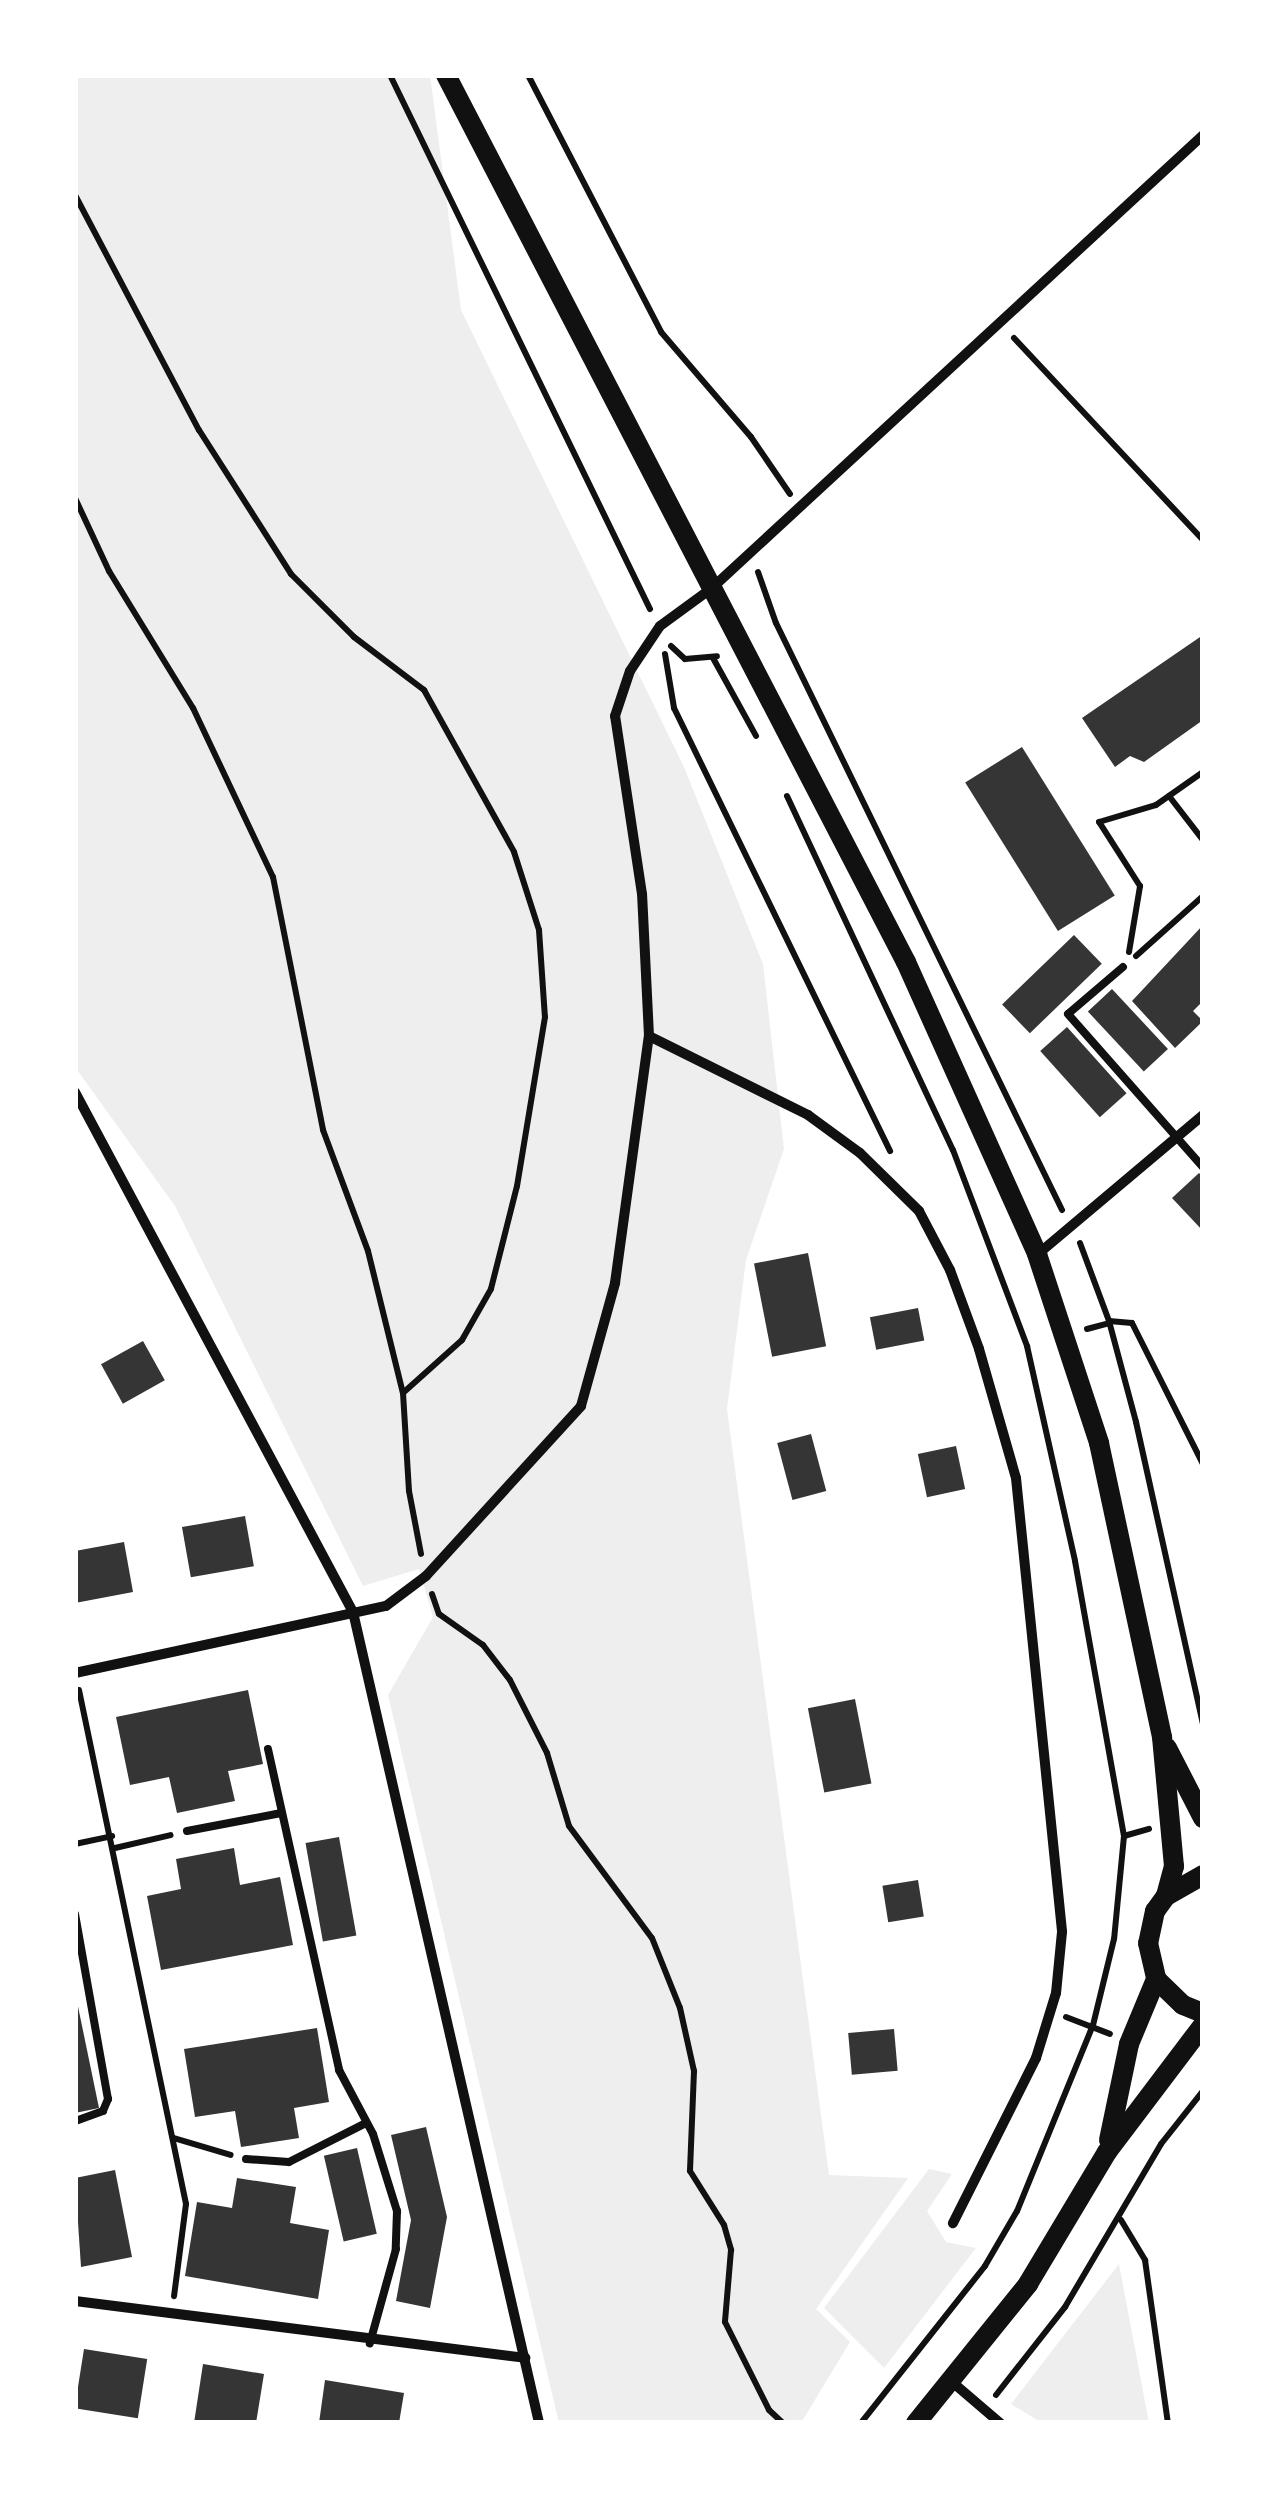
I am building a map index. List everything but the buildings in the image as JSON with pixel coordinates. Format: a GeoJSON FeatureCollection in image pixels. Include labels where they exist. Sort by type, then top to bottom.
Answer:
{"type":"FeatureCollection","features":[{"type":"Feature","properties":{"kind":"main road"},"geometry":{"type":"LineString","coordinates":[[446,75],[906,962],[1037,1254],[1100,1443],[1162,1737],[1174,1866],[1166,1896],[1149,1926],[1156,1979],[1129,2044],[1107,2152]]}},
{"type":"Feature","properties":{"kind":"main road"},"geometry":{"type":"LineString","coordinates":[[1162,1737],[1203,1818]]}},
{"type":"Feature","properties":{"kind":"main road"},"geometry":{"type":"LineString","coordinates":[[1166,1896],[1203,1875]]}},
{"type":"Feature","properties":{"kind":"main road"},"geometry":{"type":"LineString","coordinates":[[1156,1979],[1183,2005],[1203,2013]]}},
{"type":"Feature","properties":{"kind":"main road"},"geometry":{"type":"LineString","coordinates":[[916,2423],[1028,2284],[1107,2152],[1203,2025]]}},
{"type":"Feature","properties":{"kind":"street"},"geometry":{"type":"LineString","coordinates":[[75,1673],[386,1606],[426,1576],[580,1406],[616,1283],[648,1036],[642,894],[616,716],[630,671],[660,626],[712,588],[1203,135]]}},
{"type":"Feature","properties":{"kind":"street"},"geometry":{"type":"LineString","coordinates":[[648,1036],[808,1115],[860,1153],[918,1211],[950,1270],[979,1349],[1016,1478],[1061,1947],[1056,1993],[1036,2058],[953,2223]]}},
{"type":"Feature","properties":{"kind":"street"},"geometry":{"type":"LineString","coordinates":[[75,1092],[353,1612],[540,2423]]}},
{"type":"Feature","properties":{"kind":"street"},"geometry":{"type":"LineString","coordinates":[[1037,1254],[1203,1115]]}},
{"type":"Feature","properties":{"kind":"street"},"geometry":{"type":"LineString","coordinates":[[75,2301],[370,2343],[525,2358]]}},
{"type":"Feature","properties":{"kind":"street"},"geometry":{"type":"LineString","coordinates":[[950,2380],[1000,2423]]}},
{"type":"Feature","properties":{"kind":"lane"},"geometry":{"type":"LineString","coordinates":[[1124,967],[1068,1014],[1203,1167]]}},
{"type":"Feature","properties":{"kind":"lane"},"geometry":{"type":"LineString","coordinates":[[268,1749],[339,2070],[366,2122],[397,2211],[396,2249],[370,2343]]}},
{"type":"Feature","properties":{"kind":"lane"},"geometry":{"type":"LineString","coordinates":[[186,1831],[281,1813]]}},
{"type":"Feature","properties":{"kind":"lane"},"geometry":{"type":"LineString","coordinates":[[75,1914],[108,2100],[103,2111],[75,2121]]}},
{"type":"Feature","properties":{"kind":"lane"},"geometry":{"type":"LineString","coordinates":[[246,2160],[289,2162],[366,2122]]}},
{"type":"Feature","properties":{"kind":"path"},"geometry":{"type":"LineString","coordinates":[[390,75],[660,626],[686,659],[714,658],[762,748]]}},
{"type":"Feature","properties":{"kind":"path"},"geometry":{"type":"LineString","coordinates":[[528,75],[661,332],[752,437],[798,508]]}},
{"type":"Feature","properties":{"kind":"path"},"geometry":{"type":"LineString","coordinates":[[75,195],[199,430],[291,574],[354,638],[424,690],[514,852],[539,930],[545,1017],[517,1186],[491,1289],[462,1340],[404,1393]]}},
{"type":"Feature","properties":{"kind":"path"},"geometry":{"type":"LineString","coordinates":[[999,322],[1203,540]]}},
{"type":"Feature","properties":{"kind":"path"},"geometry":{"type":"LineString","coordinates":[[75,498],[109,571],[193,708],[273,877],[323,1130],[368,1252],[404,1393],[409,1491],[426,1576],[439,1614],[483,1646],[510,1680],[548,1753],[568,1826],[652,1938],[680,2008],[694,2072],[690,2171],[724,2225],[732,2250],[725,2322],[770,2410],[784,2423]]}},
{"type":"Feature","properties":{"kind":"path"},"geometry":{"type":"LineString","coordinates":[[660,626],[674,708],[892,1157]]}},
{"type":"Feature","properties":{"kind":"path"},"geometry":{"type":"LineString","coordinates":[[1124,967],[1140,886],[1099,822],[1169,796],[1203,772]]}},
{"type":"Feature","properties":{"kind":"path"},"geometry":{"type":"LineString","coordinates":[[779,781],[953,1150],[1027,1346],[1075,1561],[1124,1836],[1114,1939],[1094,2025],[1017,2212],[985,2266],[861,2423]]}},
{"type":"Feature","properties":{"kind":"path"},"geometry":{"type":"LineString","coordinates":[[1169,796],[1203,840]]}},
{"type":"Feature","properties":{"kind":"path"},"geometry":{"type":"LineString","coordinates":[[1124,967],[1203,896]]}},
{"type":"Feature","properties":{"kind":"path"},"geometry":{"type":"LineString","coordinates":[[1110,1321],[1132,1323],[1203,1464]]}},
{"type":"Feature","properties":{"kind":"path"},"geometry":{"type":"LineString","coordinates":[[81,1695],[186,2204],[170,2315]]}},
{"type":"Feature","properties":{"kind":"path"},"geometry":{"type":"LineString","coordinates":[[115,1848],[186,1831]]}},
{"type":"Feature","properties":{"kind":"path"},"geometry":{"type":"LineString","coordinates":[[75,1844],[112,1836]]}},
{"type":"Feature","properties":{"kind":"path"},"geometry":{"type":"LineString","coordinates":[[983,2411],[1065,2307],[1121,2220],[1160,2144],[1203,2091]]}},
{"type":"Feature","properties":{"kind":"path"},"geometry":{"type":"LineString","coordinates":[[174,2138],[246,2160]]}},
{"type":"Feature","properties":{"kind":"path"},"geometry":{"type":"LineString","coordinates":[[1121,2220],[1145,2260],[1168,2423]]}},
{"type":"Feature","properties":{"kind":"shaded area"},"geometry":{"type":"Polygon","coordinates":[[[75,75],[430,75],[461,310],[684,767],[763,964],[784,1149],[746,1260],[727,1409],[829,2175],[908,2178],[816,2309],[850,2342],[801,2423],[559,2423],[388,1695],[433,1617],[419,1569],[363,1586],[175,1206],[75,1067],[75,75]]]}},
{"type":"Feature","properties":{"kind":"shaded area"},"geometry":{"type":"Polygon","coordinates":[[[929,2169],[952,2174],[927,2211],[946,2242],[976,2248],[884,2368],[824,2308],[929,2169]]]}},
{"type":"Feature","properties":{"kind":"shaded area"},"geometry":{"type":"Polygon","coordinates":[[[1119,2264],[1149,2423],[1042,2423],[1011,2404],[1119,2264]]]}}]}
